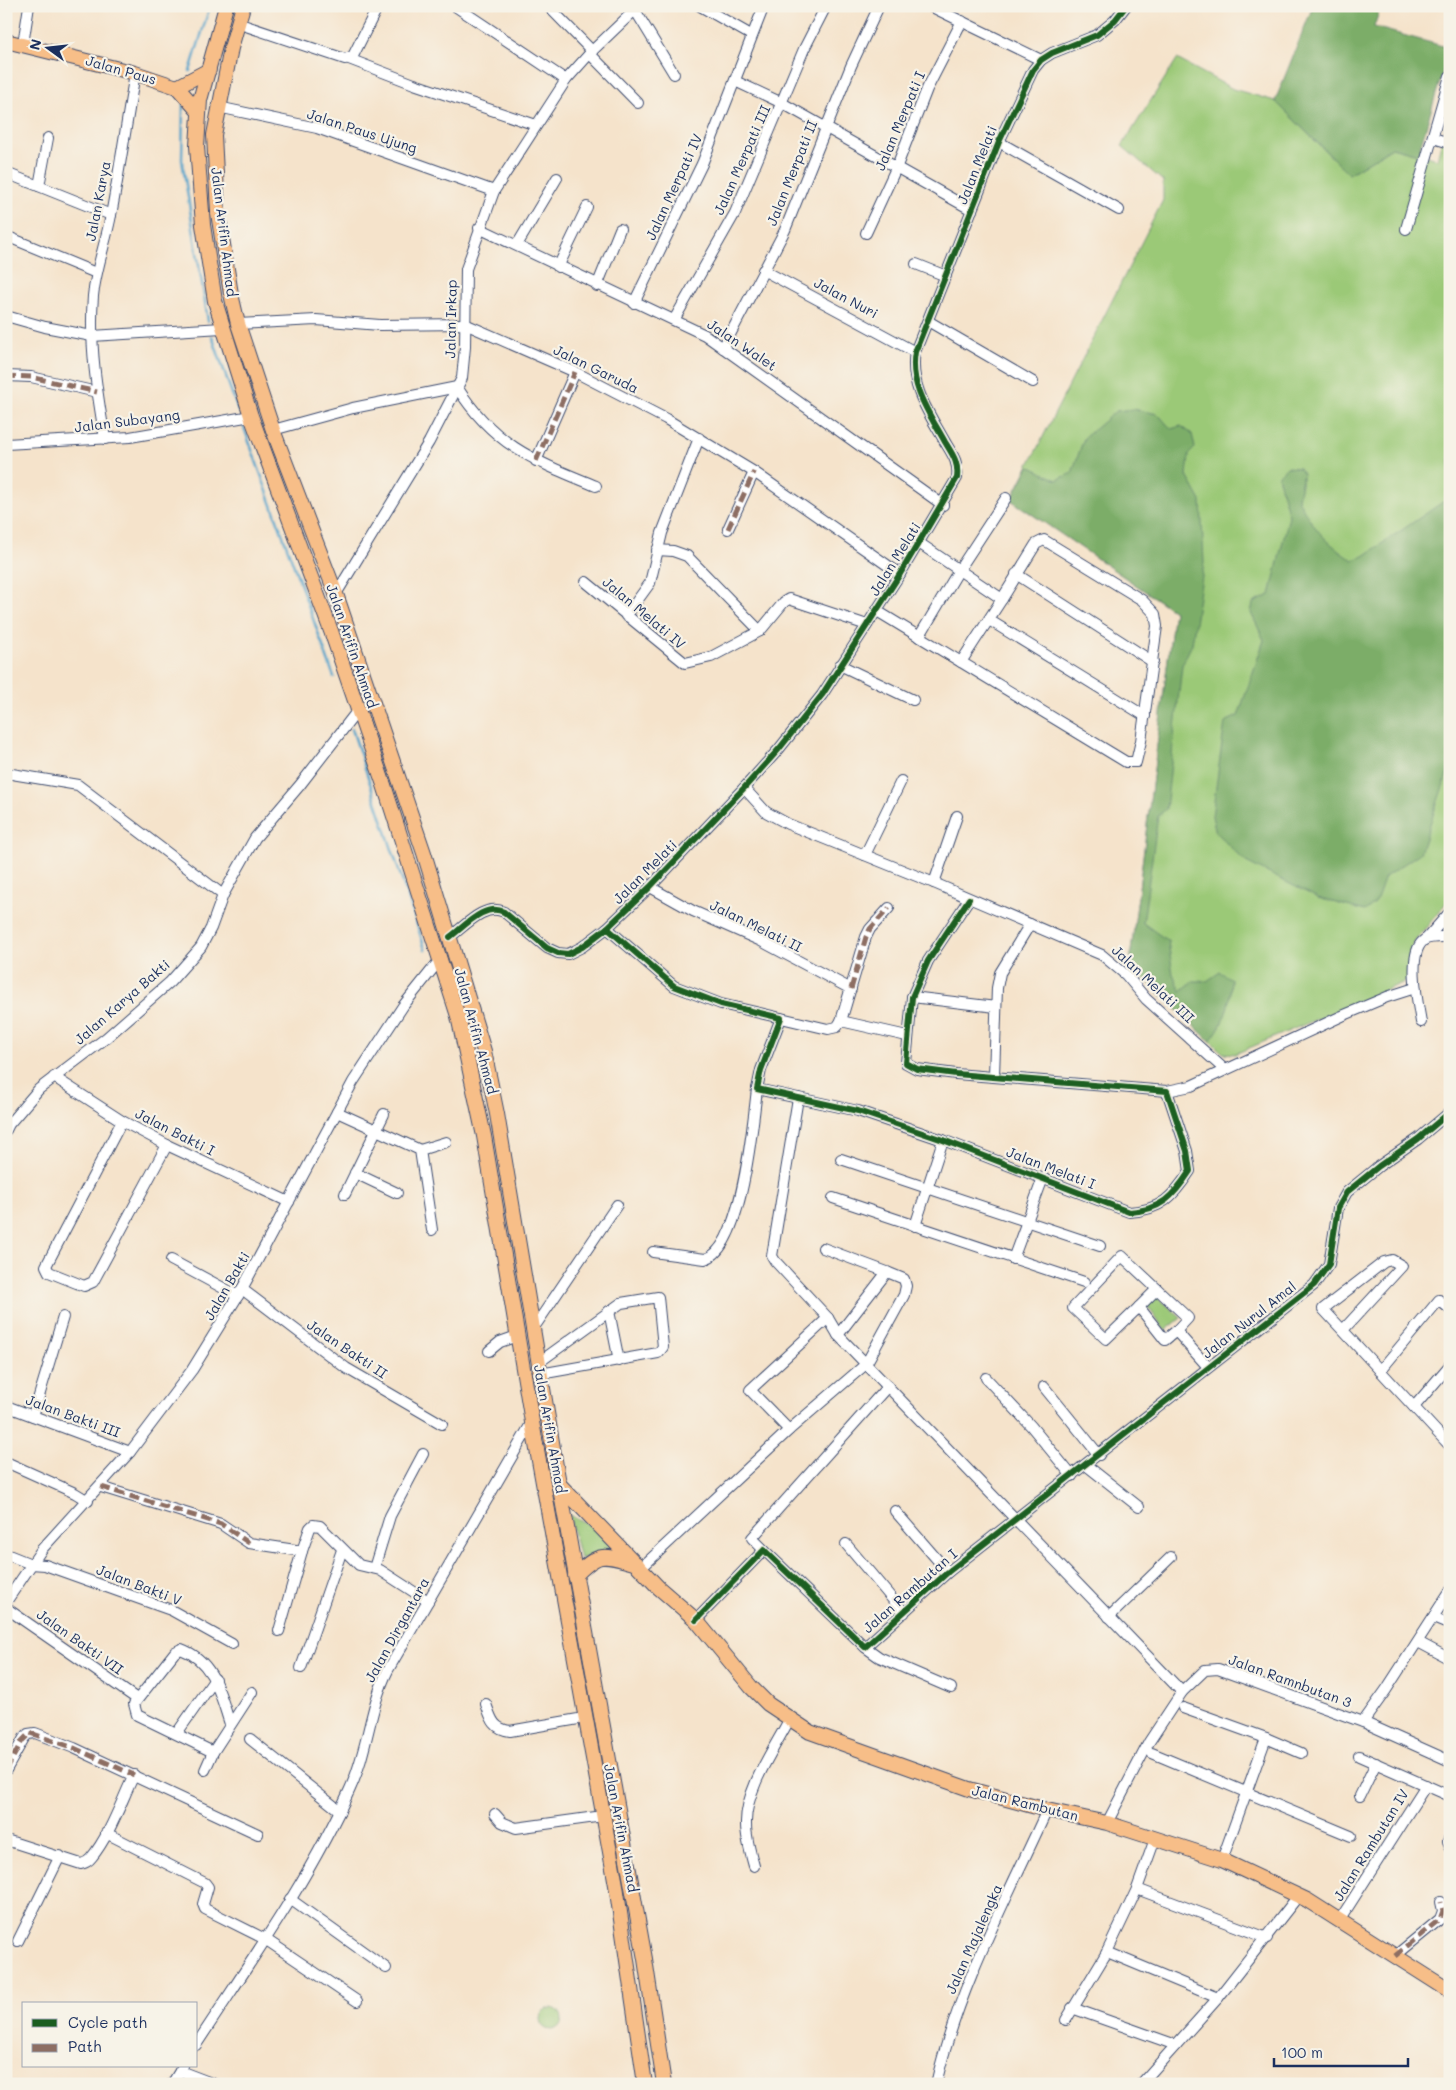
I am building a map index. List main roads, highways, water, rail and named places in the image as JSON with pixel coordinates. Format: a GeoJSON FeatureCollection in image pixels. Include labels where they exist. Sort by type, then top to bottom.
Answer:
{"type":"FeatureCollection","features":[{"type":"Feature","properties":{"kind":"main road","name":"Jalan Arifin Ahmad"},"geometry":{"type":"LineString","coordinates":[[226,6],[199,112],[197,146],[203,225],[211,282],[222,328],[251,416],[331,631],[384,785],[458,1016],[468,1056],[584,1718],[616,1885],[645,2084]]}},
{"type":"Feature","properties":{"kind":"main road","name":"Jalan Arifin Ahmad"},"geometry":{"type":"LineString","coordinates":[[243,6],[237,23],[218,107],[214,135],[215,173],[224,256],[238,324],[273,430],[336,594],[345,626],[424,853],[484,1051],[517,1230],[575,1576],[631,1882],[664,2084]]}},
{"type":"Feature","properties":{"kind":"main road","name":"Jalan Paus"},"geometry":{"type":"LineString","coordinates":[[6,41],[135,72],[177,87],[199,112]]}},
{"type":"Feature","properties":{"kind":"main road"},"geometry":{"type":"LineString","coordinates":[[177,87],[209,70]]}},
{"type":"Feature","properties":{"kind":"main road"},"geometry":{"type":"LineString","coordinates":[[331,631],[345,626]]}},
{"type":"Feature","properties":{"kind":"main road"},"geometry":{"type":"LineString","coordinates":[[500,1234],[517,1230]]}},
{"type":"Feature","properties":{"kind":"main road","name":"Jalan Rambutan"},"geometry":{"type":"LineString","coordinates":[[559,1484],[659,1588],[696,1620],[751,1687],[789,1720],[810,1732],[969,1789],[1046,1810],[1108,1823],[1222,1860],[1299,1895],[1450,1991]]}},
{"type":"Feature","properties":{"kind":"main road"},"geometry":{"type":"LineString","coordinates":[[575,1576],[587,1564],[599,1557],[608,1556],[639,1566]]}},
{"type":"Feature","properties":{"kind":"main road"},"geometry":{"type":"LineString","coordinates":[[616,1885],[631,1882]]}},
{"type":"Feature","properties":{"kind":"waterway"},"geometry":{"type":"LineString","coordinates":[[190,71],[210,6]]}},
{"type":"Feature","properties":{"kind":"waterway"},"geometry":{"type":"LineString","coordinates":[[183,104],[182,160],[208,321]]}},
{"type":"Feature","properties":{"kind":"waterway"},"geometry":{"type":"LineString","coordinates":[[212,336],[238,411]]}},
{"type":"Feature","properties":{"kind":"waterway"},"geometry":{"type":"LineString","coordinates":[[243,425],[334,677]]}},
{"type":"Feature","properties":{"kind":"waterway"},"geometry":{"type":"LineString","coordinates":[[352,729],[425,949]]}}]}
